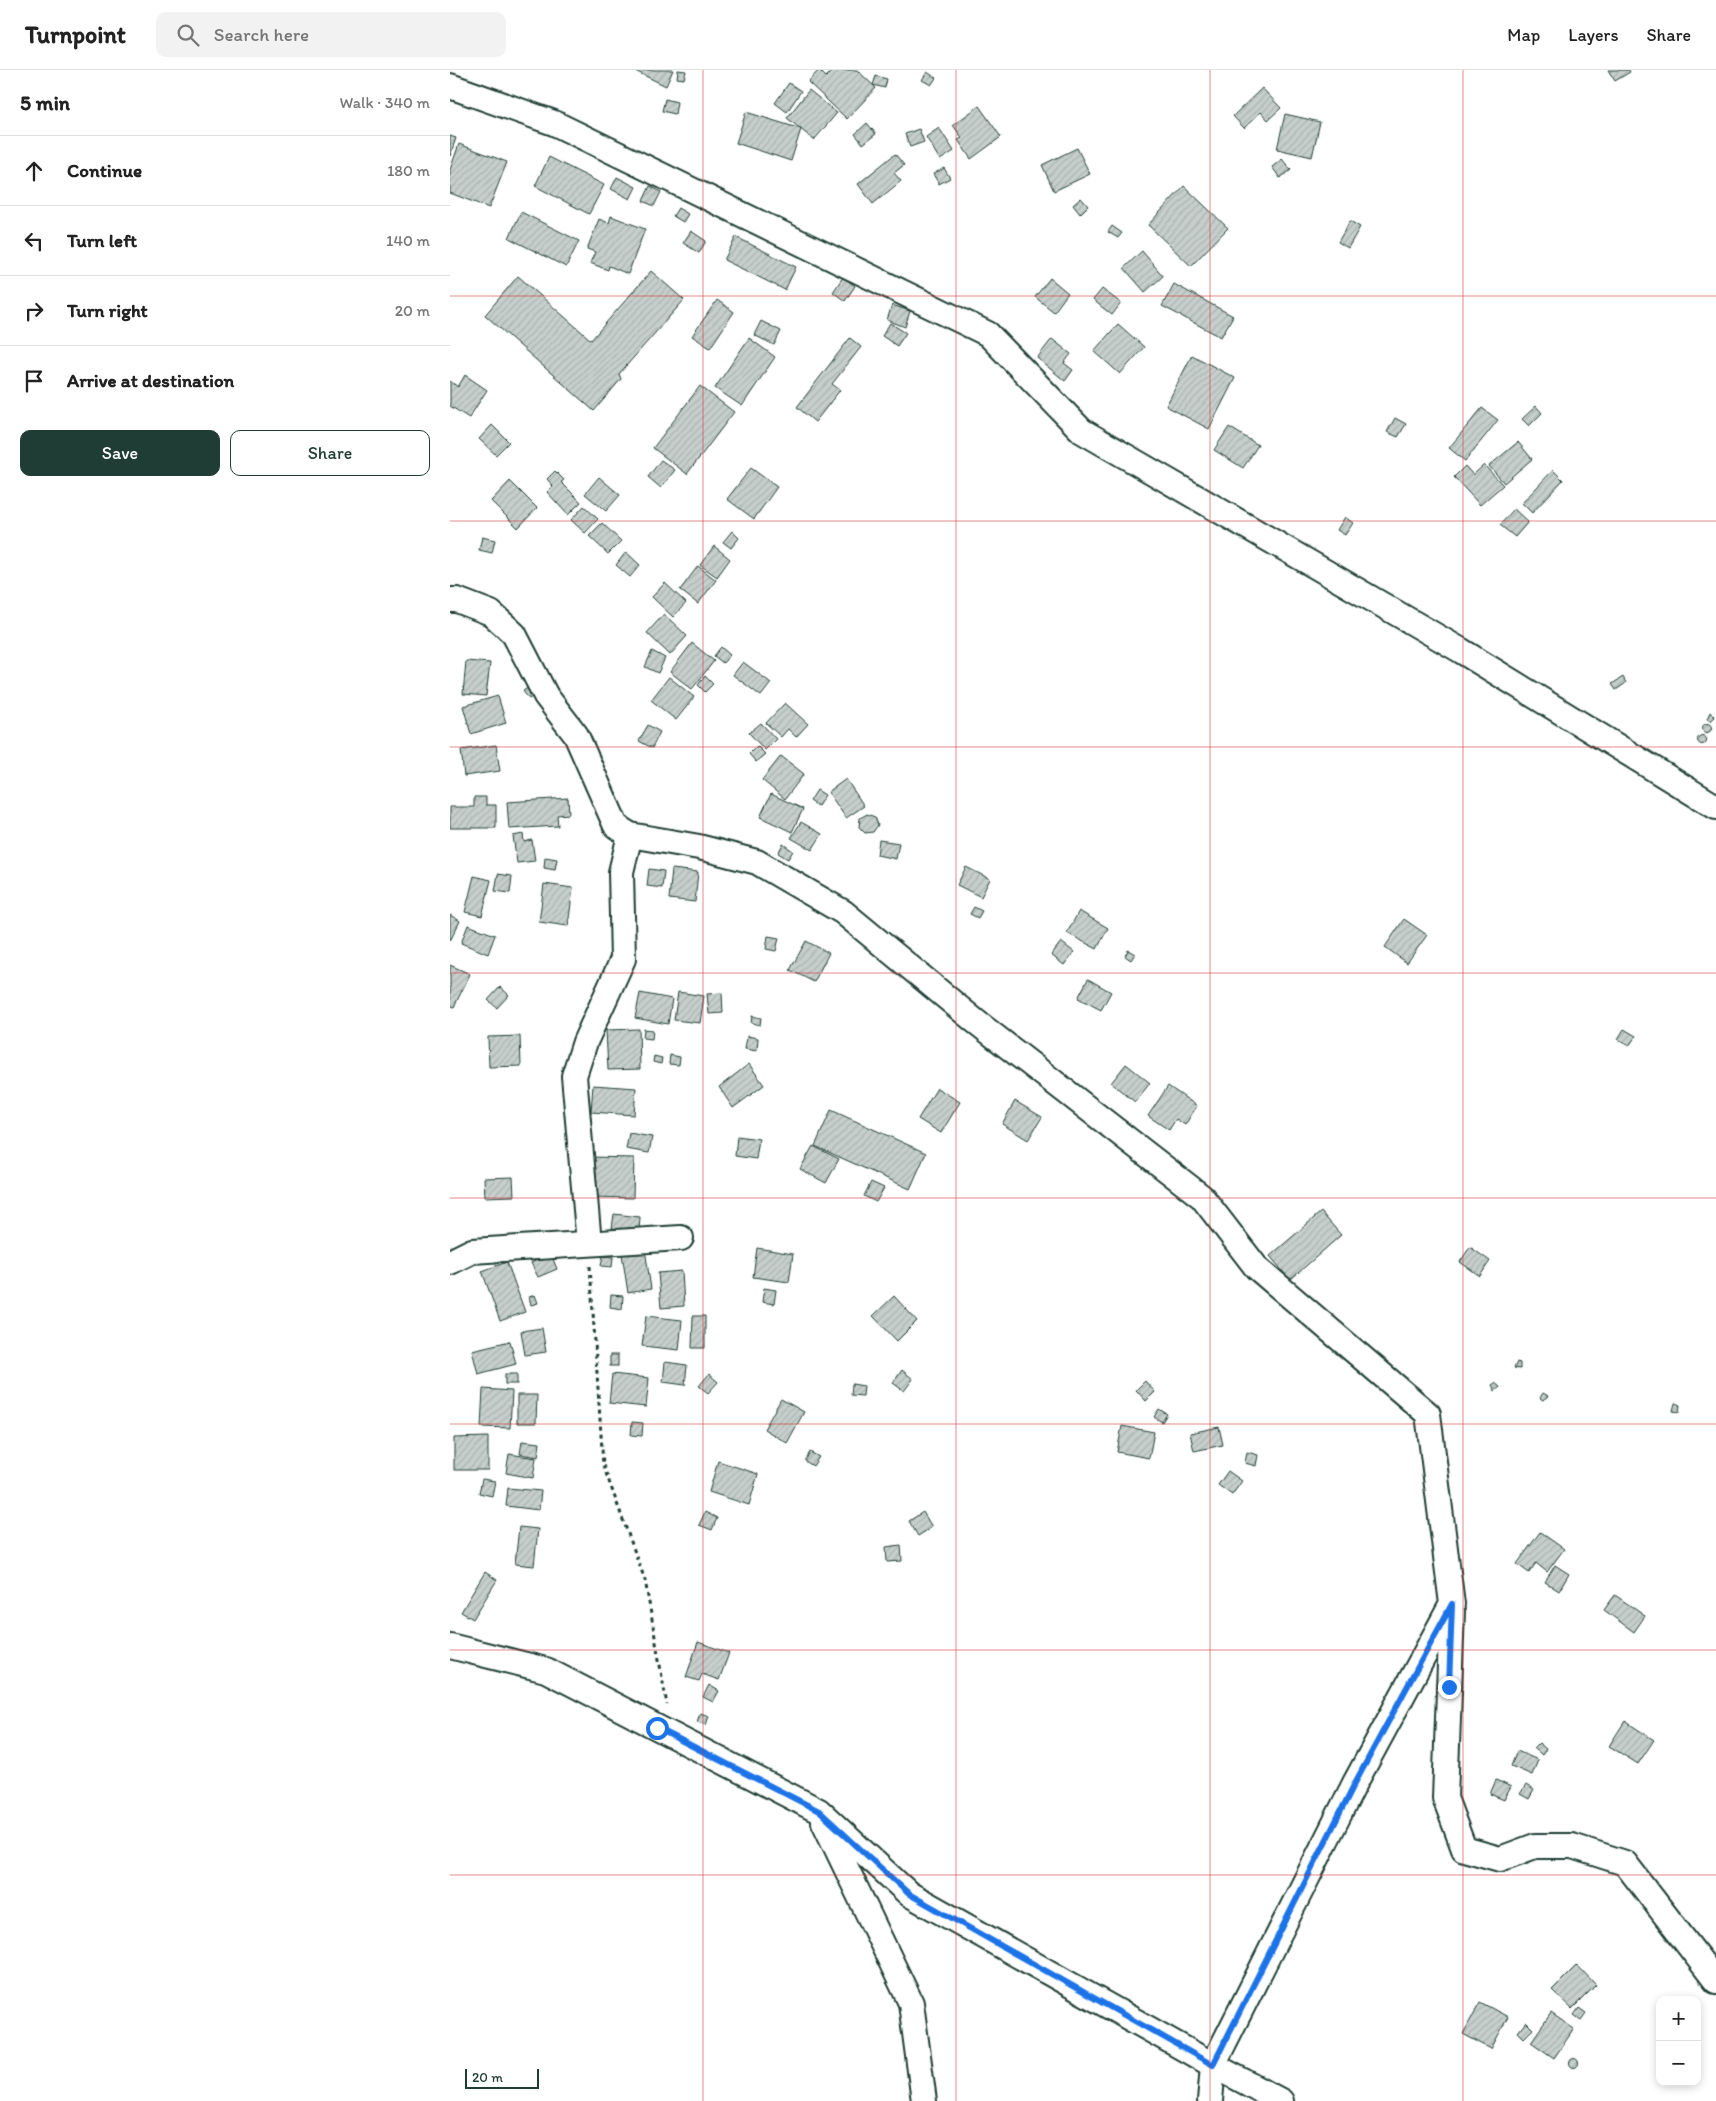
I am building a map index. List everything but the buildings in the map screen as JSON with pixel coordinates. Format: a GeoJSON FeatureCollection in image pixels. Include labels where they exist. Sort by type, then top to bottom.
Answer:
{"type":"FeatureCollection","features":[{"type":"Feature","properties":{"kind":"street"},"geometry":{"type":"LineString","coordinates":[[450,86],[554,123],[988,334],[1082,432],[1460,650],[1716,807]]}},
{"type":"Feature","properties":{"kind":"street"},"geometry":{"type":"LineString","coordinates":[[450,600],[457,600],[491,613],[514,634],[546,696],[576,735],[616,826],[630,835],[700,848],[757,862],[844,912],[975,1021],[1202,1197],[1256,1267],[1428,1414],[1452,1604],[1445,1798],[1464,1849],[1500,1859],[1534,1846],[1572,1846],[1625,1863],[1716,1981]]}},
{"type":"Feature","properties":{"kind":"street"},"geometry":{"type":"LineString","coordinates":[[589,1243],[574,1076],[585,1042],[624,959],[621,872],[630,835]]}},
{"type":"Feature","properties":{"kind":"street"},"geometry":{"type":"LineString","coordinates":[[450,1262],[472,1251],[682,1238]]}},
{"type":"Feature","properties":{"kind":"street"},"geometry":{"type":"LineString","coordinates":[[1210,2101],[1213,2065],[1355,1783],[1452,1604]]}},
{"type":"Feature","properties":{"kind":"street"},"geometry":{"type":"LineString","coordinates":[[450,1646],[546,1670],[819,1811],[909,1894],[1213,2065],[1281,2101]]}},
{"type":"Feature","properties":{"kind":"street"},"geometry":{"type":"LineString","coordinates":[[819,1811],[911,2003],[924,2101]]}},
{"type":"Feature","properties":{"kind":"path"},"geometry":{"type":"LineString","coordinates":[[589,1243],[603,1465],[646,1580],[673,1736]]}},
{"type":"Feature","properties":{"kind":"route"},"geometry":{"type":"LineString","coordinates":[[657,1728],[819,1811],[909,1894],[1213,2065],[1355,1783],[1452,1604],[1449,1687]]}}]}
